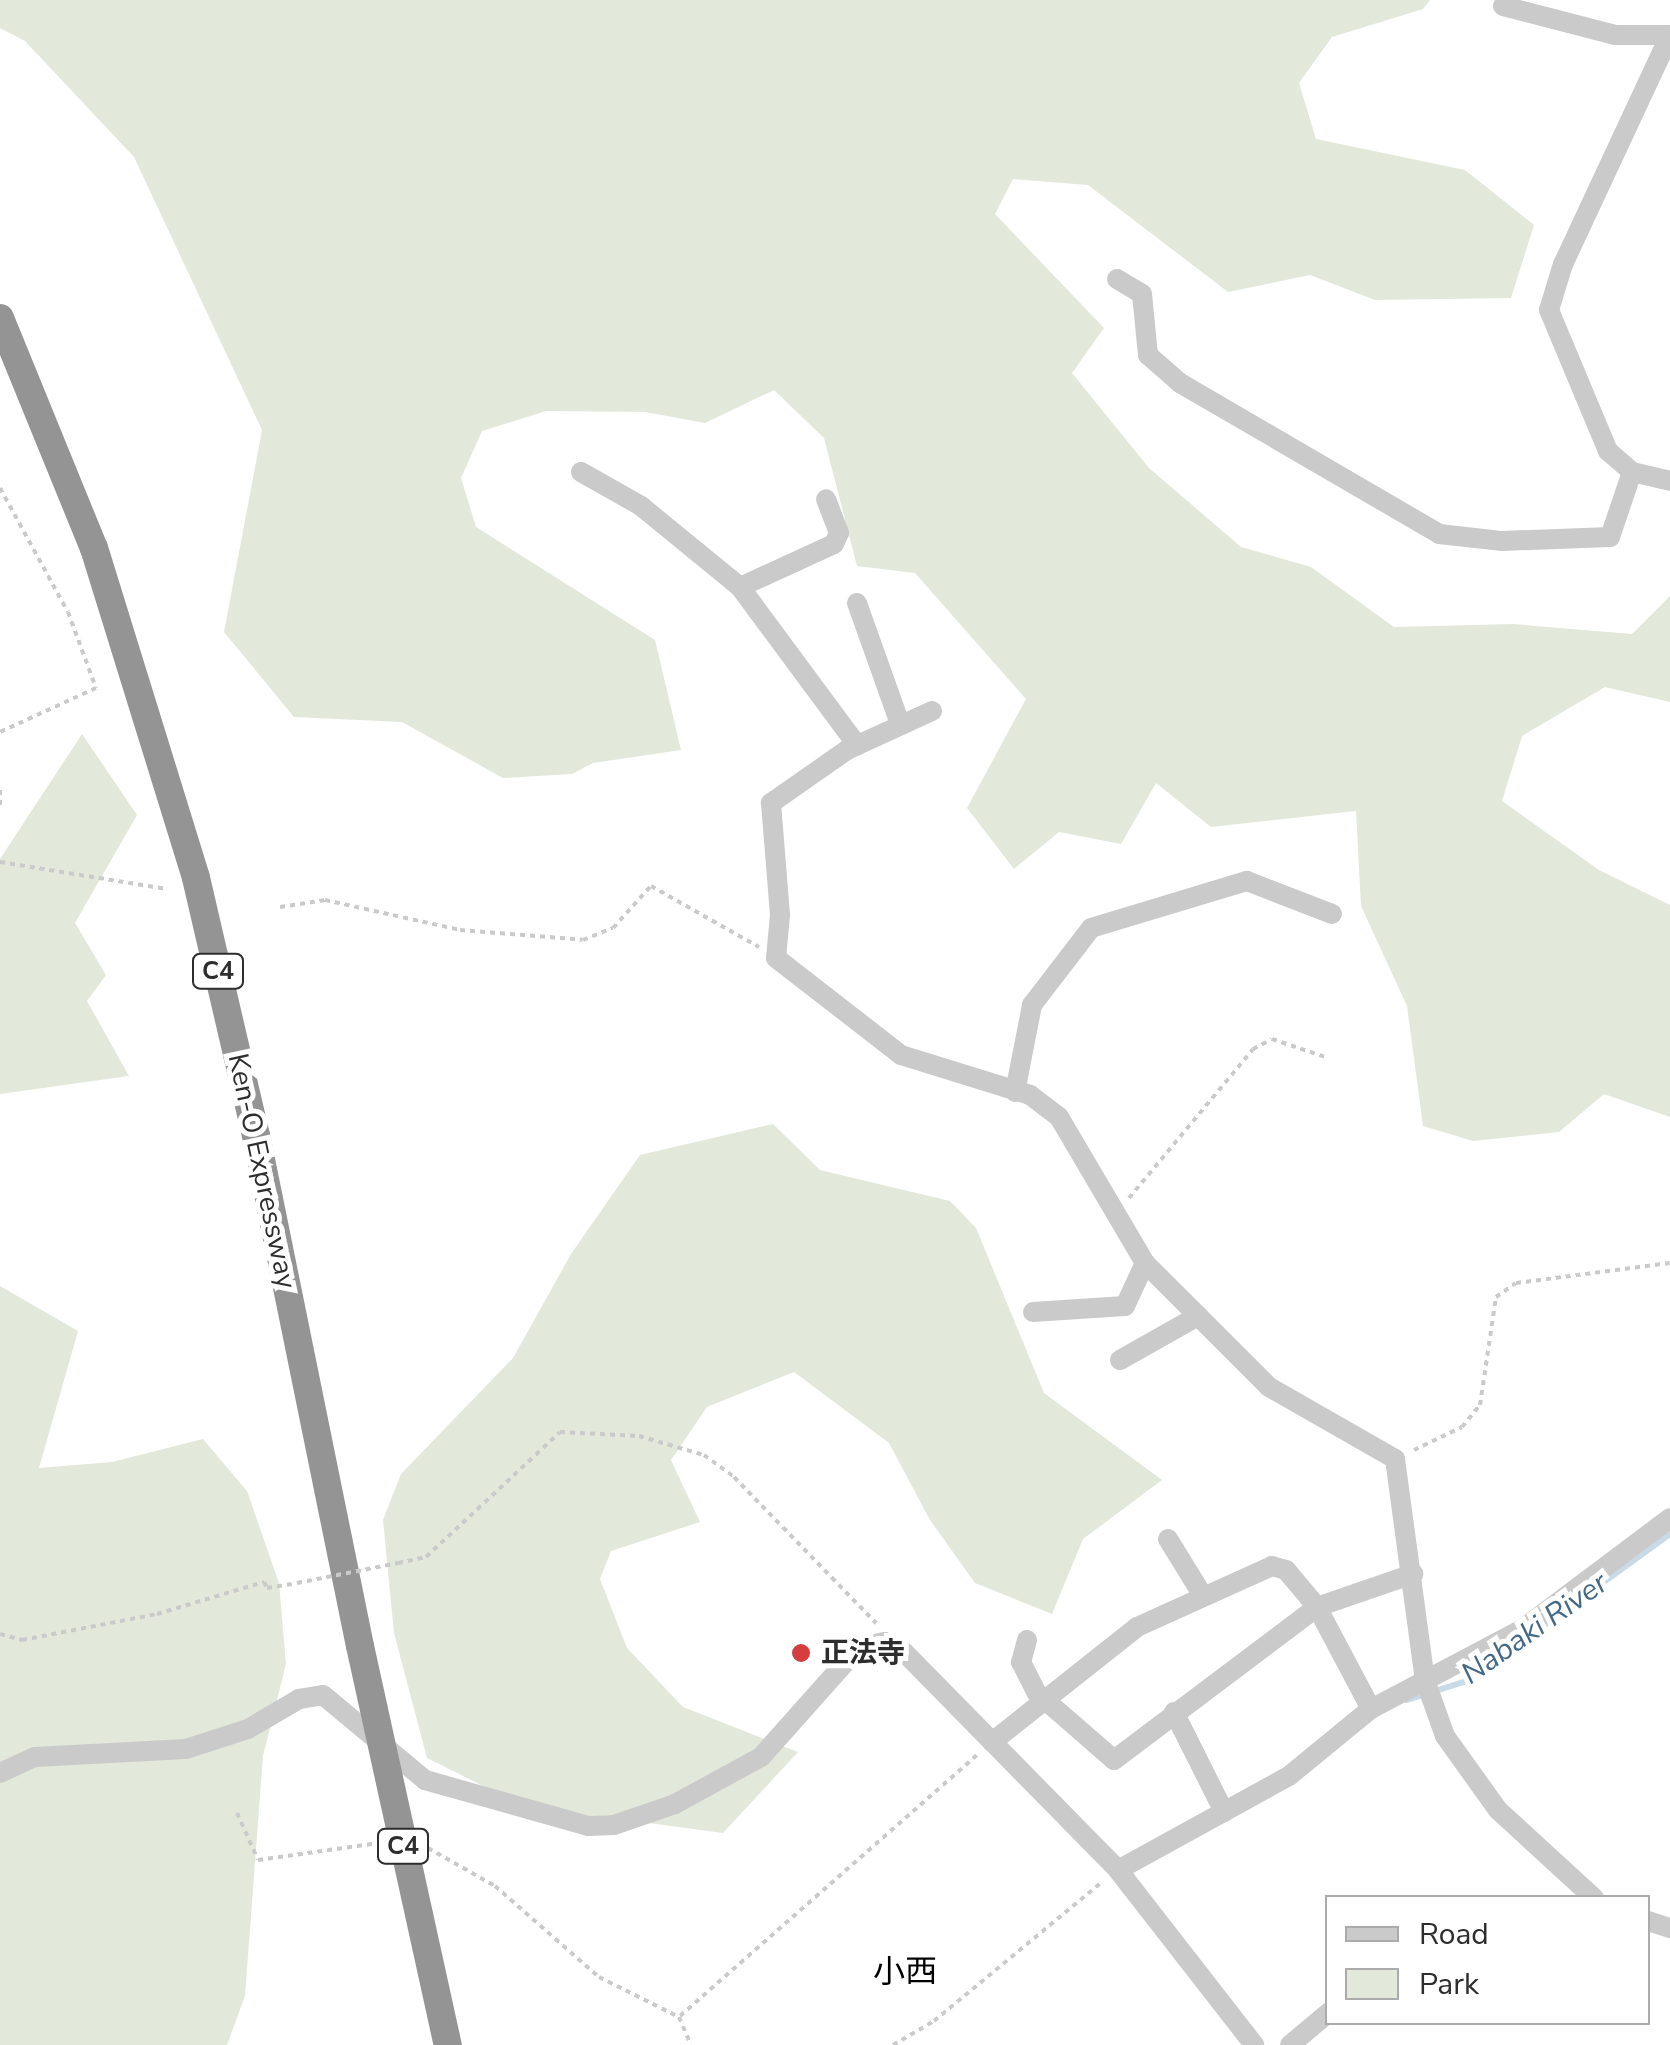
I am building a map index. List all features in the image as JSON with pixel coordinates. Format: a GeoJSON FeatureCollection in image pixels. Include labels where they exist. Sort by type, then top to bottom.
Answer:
{"type":"FeatureCollection","features":[{"type":"Feature","properties":{"kind":"highway","name":"Ken-O Expressway"},"geometry":{"type":"LineString","coordinates":[[0,318],[94,548],[196,878],[256,1135],[360,1646],[448,2045]]}},
{"type":"Feature","properties":{"kind":"street"},"geometry":{"type":"LineString","coordinates":[[1503,6],[1615,35],[1670,35],[1550,294],[1549,310],[1608,451],[1632,472],[1670,481]]}},
{"type":"Feature","properties":{"kind":"street"},"geometry":{"type":"LineString","coordinates":[[1118,279],[1142,294],[1148,355],[1180,384],[1439,534],[1501,541],[1610,538],[1632,472]]}},
{"type":"Feature","properties":{"kind":"street"},"geometry":{"type":"LineString","coordinates":[[581,472],[641,506],[740,586],[803,681],[857,745]]}},
{"type":"Feature","properties":{"kind":"street"},"geometry":{"type":"LineString","coordinates":[[740,586],[834,544],[839,533],[826,499]]}},
{"type":"Feature","properties":{"kind":"street"},"geometry":{"type":"LineString","coordinates":[[856,603],[900,724]]}},
{"type":"Feature","properties":{"kind":"street"},"geometry":{"type":"LineString","coordinates":[[932,711],[857,745],[771,802],[780,915],[776,958],[901,1055],[1030,1094],[1059,1117],[1145,1262],[1198,1316],[1269,1386],[1395,1459],[1425,1680],[1445,1736],[1476,1783],[1559,1871],[1590,1895]]}},
{"type":"Feature","properties":{"kind":"street"},"geometry":{"type":"LineString","coordinates":[[1015,1092],[1032,1006],[1091,928],[1247,881],[1332,914]]}},
{"type":"Feature","properties":{"kind":"street"},"geometry":{"type":"LineString","coordinates":[[1032,1312],[1125,1306],[1145,1262]]}},
{"type":"Feature","properties":{"kind":"street"},"geometry":{"type":"LineString","coordinates":[[1120,1360],[1198,1316]]}},
{"type":"Feature","properties":{"kind":"street"},"geometry":{"type":"LineString","coordinates":[[1118,1870],[1289,1776],[1371,1709],[1521,1630],[1670,1518]]}},
{"type":"Feature","properties":{"kind":"street"},"geometry":{"type":"LineString","coordinates":[[1168,1539],[1204,1596]]}},
{"type":"Feature","properties":{"kind":"street"},"geometry":{"type":"LineString","coordinates":[[992,1742],[1136,1628],[1272,1566],[1286,1570],[1317,1607],[1371,1709]]}},
{"type":"Feature","properties":{"kind":"street"},"geometry":{"type":"LineString","coordinates":[[1028,1640],[1021,1662],[1045,1700],[1114,1760],[1317,1607],[1413,1574]]}},
{"type":"Feature","properties":{"kind":"street"},"geometry":{"type":"LineString","coordinates":[[0,1773],[36,1758],[186,1748],[248,1728],[299,1699],[323,1695],[425,1780],[590,1826],[614,1825],[675,1804],[761,1757],[858,1647],[884,1642],[904,1652],[1118,1870],[1254,2045]]}},
{"type":"Feature","properties":{"kind":"street"},"geometry":{"type":"LineString","coordinates":[[1174,1712],[1224,1812]]}},
{"type":"Feature","properties":{"kind":"street"},"geometry":{"type":"LineString","coordinates":[[1290,2045],[1325,2016]]}},
{"type":"Feature","properties":{"kind":"path"},"geometry":{"type":"LineString","coordinates":[[0,488],[60,595],[96,688],[0,732]]}},
{"type":"Feature","properties":{"kind":"path"},"geometry":{"type":"LineString","coordinates":[[0,790],[0,808]]}},
{"type":"Feature","properties":{"kind":"path"},"geometry":{"type":"LineString","coordinates":[[0,862],[167,889]]}},
{"type":"Feature","properties":{"kind":"path"},"geometry":{"type":"LineString","coordinates":[[280,907],[324,900],[460,930],[583,940],[614,928],[651,886],[728,924],[776,958]]}},
{"type":"Feature","properties":{"kind":"path"},"geometry":{"type":"LineString","coordinates":[[1116,1213],[1253,1049],[1272,1039],[1328,1058]]}},
{"type":"Feature","properties":{"kind":"path"},"geometry":{"type":"LineString","coordinates":[[1395,1459],[1462,1428],[1480,1404],[1496,1298],[1516,1283],[1670,1263]]}},
{"type":"Feature","properties":{"kind":"path"},"geometry":{"type":"LineString","coordinates":[[0,1634],[22,1640],[157,1614],[264,1582],[267,1588],[426,1557],[560,1432],[639,1436],[704,1455],[734,1477],[879,1626]]}},
{"type":"Feature","properties":{"kind":"path"},"geometry":{"type":"LineString","coordinates":[[678,2017],[992,1742]]}},
{"type":"Feature","properties":{"kind":"path"},"geometry":{"type":"LineString","coordinates":[[236,1812],[258,1860],[390,1844]]}},
{"type":"Feature","properties":{"kind":"path"},"geometry":{"type":"LineString","coordinates":[[420,1846],[449,1854],[495,1886],[598,1978],[678,2017],[690,2045]]}},
{"type":"Feature","properties":{"kind":"path"},"geometry":{"type":"LineString","coordinates":[[894,2045],[934,2020],[1118,1870]]}},
{"type":"Feature","properties":{"kind":"green space"},"geometry":{"type":"Polygon","coordinates":[[[0,0],[1430,0],[1423,9],[1332,37],[1299,83],[1316,139],[1465,170],[1534,225],[1511,298],[1375,300],[1310,275],[1228,292],[1088,185],[1013,179],[995,214],[1104,328],[1072,373],[1149,468],[1241,547],[1311,567],[1394,627],[1513,624],[1632,634],[1670,596],[1670,702],[1605,687],[1522,736],[1502,801],[1599,870],[1670,905],[1670,1117],[1604,1094],[1559,1132],[1473,1141],[1423,1126],[1407,1006],[1361,906],[1356,811],[1211,827],[1156,783],[1121,844],[1059,832],[1014,869],[967,808],[1026,699],[915,573],[857,566],[824,438],[774,390],[705,423],[645,412],[546,411],[482,431],[461,478],[476,527],[655,640],[681,750],[593,763],[572,774],[503,778],[402,722],[294,717],[224,632],[262,430],[134,157],[25,41],[0,28],[0,0]]]}},
{"type":"Feature","properties":{"kind":"green space"},"geometry":{"type":"Polygon","coordinates":[[[82,734],[137,815],[75,923],[106,975],[87,1001],[129,1076],[0,1094],[0,859],[82,734]]]}},
{"type":"Feature","properties":{"kind":"green space"},"geometry":{"type":"Polygon","coordinates":[[[773,1124],[820,1170],[950,1201],[976,1228],[1044,1393],[1162,1480],[1083,1539],[1052,1614],[975,1583],[930,1520],[889,1443],[794,1372],[707,1407],[671,1460],[700,1522],[611,1551],[600,1579],[627,1648],[683,1707],[798,1752],[723,1833],[619,1819],[555,1822],[427,1758],[394,1633],[383,1520],[401,1474],[513,1358],[571,1254],[640,1155],[773,1124]]]}},
{"type":"Feature","properties":{"kind":"green space"},"geometry":{"type":"Polygon","coordinates":[[[0,1286],[78,1331],[39,1468],[112,1462],[203,1439],[247,1491],[279,1583],[286,1664],[263,1756],[245,1996],[227,2045],[0,2045],[0,1286]]]}},
{"type":"Feature","properties":{"kind":"waterway","name":"Nabaki River"},"geometry":{"type":"LineString","coordinates":[[1407,1700],[1467,1681],[1670,1534]]}},
{"type":"Feature","properties":{"kind":"place","name":"正法寺"},"geometry":{"type":"Point","coordinates":[801,1653]}},
{"type":"Feature","properties":{"kind":"district","name":"小西"},"geometry":{"type":"Point","coordinates":[905,1972]}}]}
